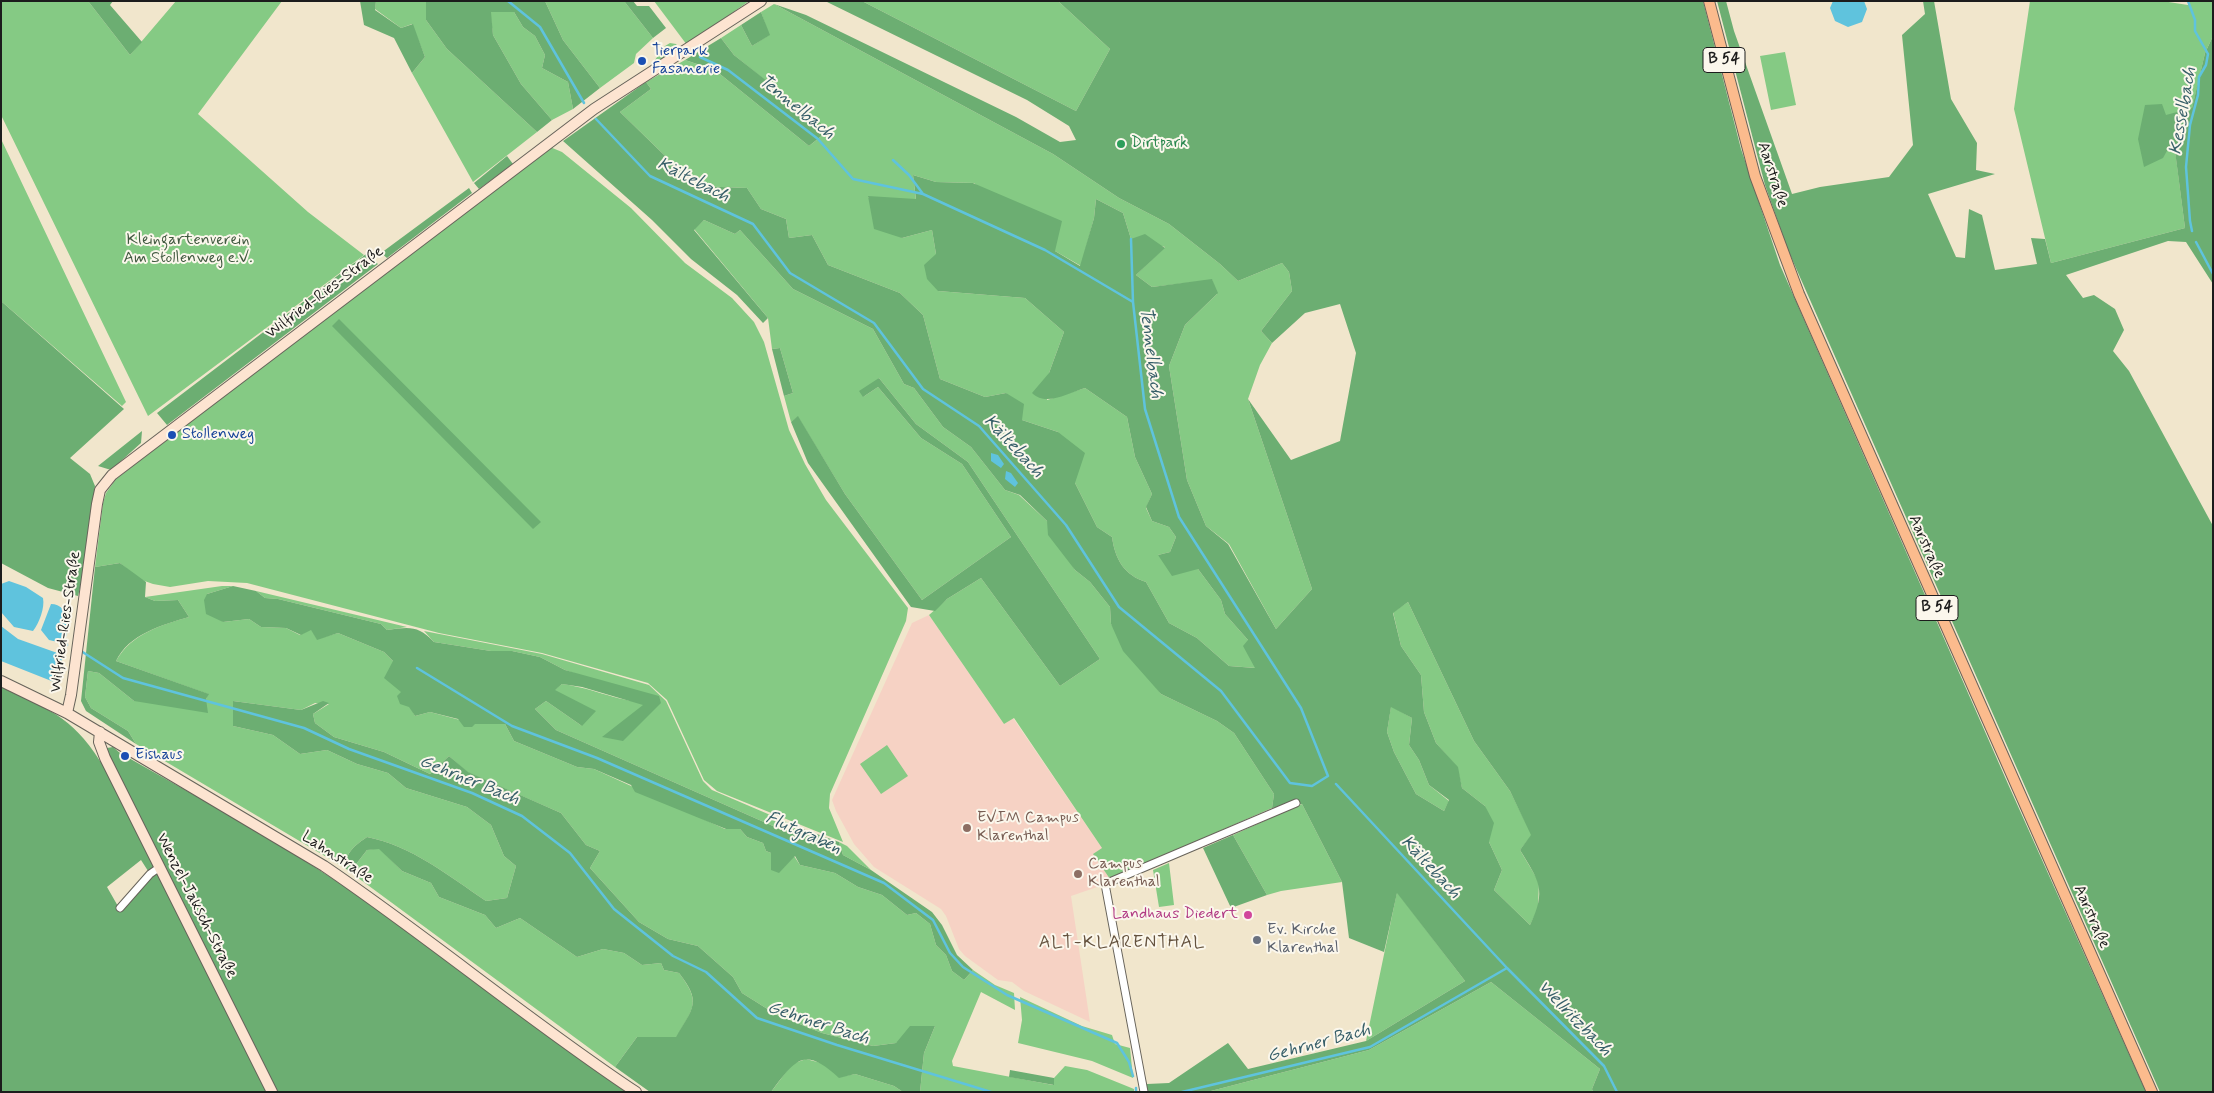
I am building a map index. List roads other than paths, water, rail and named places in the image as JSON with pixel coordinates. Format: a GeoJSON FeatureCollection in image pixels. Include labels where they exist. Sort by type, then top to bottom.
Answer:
{"type":"FeatureCollection","features":[{"type":"Feature","properties":{"kind":"main road","name":"Aarstraße"},"geometry":{"type":"LineString","coordinates":[[1709,1],[1753,169],[1799,294],[2152,1092]]}},
{"type":"Feature","properties":{"kind":"street","name":"Wilfried-Ries-Straße"},"geometry":{"type":"LineString","coordinates":[[66,713],[71,696],[97,504],[100,490],[112,475],[594,109],[761,1]]}},
{"type":"Feature","properties":{"kind":"street","name":"Lahnstraße"},"geometry":{"type":"LineString","coordinates":[[1,681],[100,732],[324,866],[364,893],[575,1050],[636,1092]]}},
{"type":"Feature","properties":{"kind":"street","name":"Wenzel-Jaksch-Straße"},"geometry":{"type":"LineString","coordinates":[[100,732],[102,750],[272,1092]]}},
{"type":"Feature","properties":{"kind":"street"},"geometry":{"type":"LineString","coordinates":[[1144,1092],[1105,884],[1296,803]]}},
{"type":"Feature","properties":{"kind":"street"},"geometry":{"type":"LineString","coordinates":[[120,908],[150,874],[160,867]]}},
{"type":"Feature","properties":{"kind":"water"},"geometry":{"type":"Polygon","coordinates":[[[1833,1],[1864,1],[1867,9],[1862,22],[1848,27],[1835,21],[1830,8],[1833,1]]]}},
{"type":"Feature","properties":{"kind":"water"},"geometry":{"type":"Polygon","coordinates":[[[991,453],[998,455],[1004,464],[1001,468],[991,461],[991,453]]]}},
{"type":"Feature","properties":{"kind":"water"},"geometry":{"type":"Polygon","coordinates":[[[1006,471],[1011,473],[1018,483],[1015,487],[1005,479],[1006,471]]]}},
{"type":"Feature","properties":{"kind":"water"},"geometry":{"type":"Polygon","coordinates":[[[9,581],[26,587],[43,598],[41,615],[33,631],[14,627],[1,612],[1,584],[9,581]]]}},
{"type":"Feature","properties":{"kind":"water"},"geometry":{"type":"Polygon","coordinates":[[[51,604],[57,605],[62,609],[68,619],[68,632],[62,643],[49,640],[41,630],[51,604]]]}},
{"type":"Feature","properties":{"kind":"water"},"geometry":{"type":"Polygon","coordinates":[[[1,626],[18,639],[63,655],[54,682],[1,661],[1,626]]]}},
{"type":"Feature","properties":{"kind":"waterway","name":"Kältebach"},"geometry":{"type":"LineString","coordinates":[[508,1],[540,27],[584,103]]}},
{"type":"Feature","properties":{"kind":"waterway","name":"Kesselbach"},"geometry":{"type":"LineString","coordinates":[[2188,1],[2195,20],[2195,31],[2208,54],[2206,65],[2199,77],[2198,95],[2190,125],[2186,167],[2192,231]]}},
{"type":"Feature","properties":{"kind":"waterway","name":"Tennelbach"},"geometry":{"type":"LineString","coordinates":[[596,119],[650,176],[753,224],[790,273],[874,323],[923,389],[979,426],[1066,525],[1119,607],[1221,691],[1290,783],[1312,786],[1328,776],[1301,708],[1179,517],[1145,409],[1133,302],[1045,250],[923,194],[853,179],[818,139],[728,70],[700,57]]}},
{"type":"Feature","properties":{"kind":"waterway"},"geometry":{"type":"LineString","coordinates":[[893,160],[909,175],[923,194]]}},
{"type":"Feature","properties":{"kind":"waterway"},"geometry":{"type":"LineString","coordinates":[[1131,239],[1133,302]]}},
{"type":"Feature","properties":{"kind":"waterway","name":"Kesselbach"},"geometry":{"type":"LineString","coordinates":[[2196,242],[2213,274]]}},
{"type":"Feature","properties":{"kind":"waterway","name":"Gehrner Bach"},"geometry":{"type":"LineString","coordinates":[[63,640],[67,645]]}},
{"type":"Feature","properties":{"kind":"waterway","name":"Gehrner Bach"},"geometry":{"type":"LineString","coordinates":[[81,651],[123,678],[304,728],[349,749],[472,793],[522,816],[570,853],[614,909],[673,956],[706,972],[757,1018],[837,1045],[991,1092]]}},
{"type":"Feature","properties":{"kind":"waterway","name":"Flutgraben"},"geometry":{"type":"LineString","coordinates":[[417,668],[512,726],[597,758],[884,883],[933,920],[950,953],[963,967],[1007,995],[1117,1043],[1129,1062],[1133,1076]]}},
{"type":"Feature","properties":{"kind":"waterway","name":"Kältebach"},"geometry":{"type":"LineString","coordinates":[[1336,784],[1507,968],[1604,1066],[1617,1092]]}},
{"type":"Feature","properties":{"kind":"waterway","name":"Gehrner Bach"},"geometry":{"type":"LineString","coordinates":[[1182,1092],[1370,1047],[1507,968]]}},
{"type":"Feature","properties":{"kind":"place","name":"Tierpark Fasanerie"},"geometry":{"type":"Point","coordinates":[642,61]}},
{"type":"Feature","properties":{"kind":"place","name":"Dirtpark"},"geometry":{"type":"Point","coordinates":[1121,144]}},
{"type":"Feature","properties":{"kind":"place","name":"Stollenweg"},"geometry":{"type":"Point","coordinates":[172,435]}},
{"type":"Feature","properties":{"kind":"place","name":"Eishaus"},"geometry":{"type":"Point","coordinates":[125,756]}},
{"type":"Feature","properties":{"kind":"place","name":"EVIM Campus Klarenthal"},"geometry":{"type":"Point","coordinates":[967,828]}},
{"type":"Feature","properties":{"kind":"place","name":"Campus Klarenthal"},"geometry":{"type":"Point","coordinates":[1078,874]}},
{"type":"Feature","properties":{"kind":"place","name":"Landhaus Diedert"},"geometry":{"type":"Point","coordinates":[1248,915]}},
{"type":"Feature","properties":{"kind":"place","name":"Ev. Kirche Klarenthal"},"geometry":{"type":"Point","coordinates":[1257,940]}},
{"type":"Feature","properties":{"kind":"district","name":"ALT-KLARENTHAL"},"geometry":{"type":"Point","coordinates":[1122,943]}},
{"type":"Feature","properties":{"kind":"park label","name":"Kleingartenverein Am Stollenweg e.V."},"geometry":{"type":"Point","coordinates":[188,250]}},
{"type":"Feature","properties":{"kind":"water label","name":"Wellritzbach"},"geometry":{"type":"Point","coordinates":[1574,1019]}}]}
